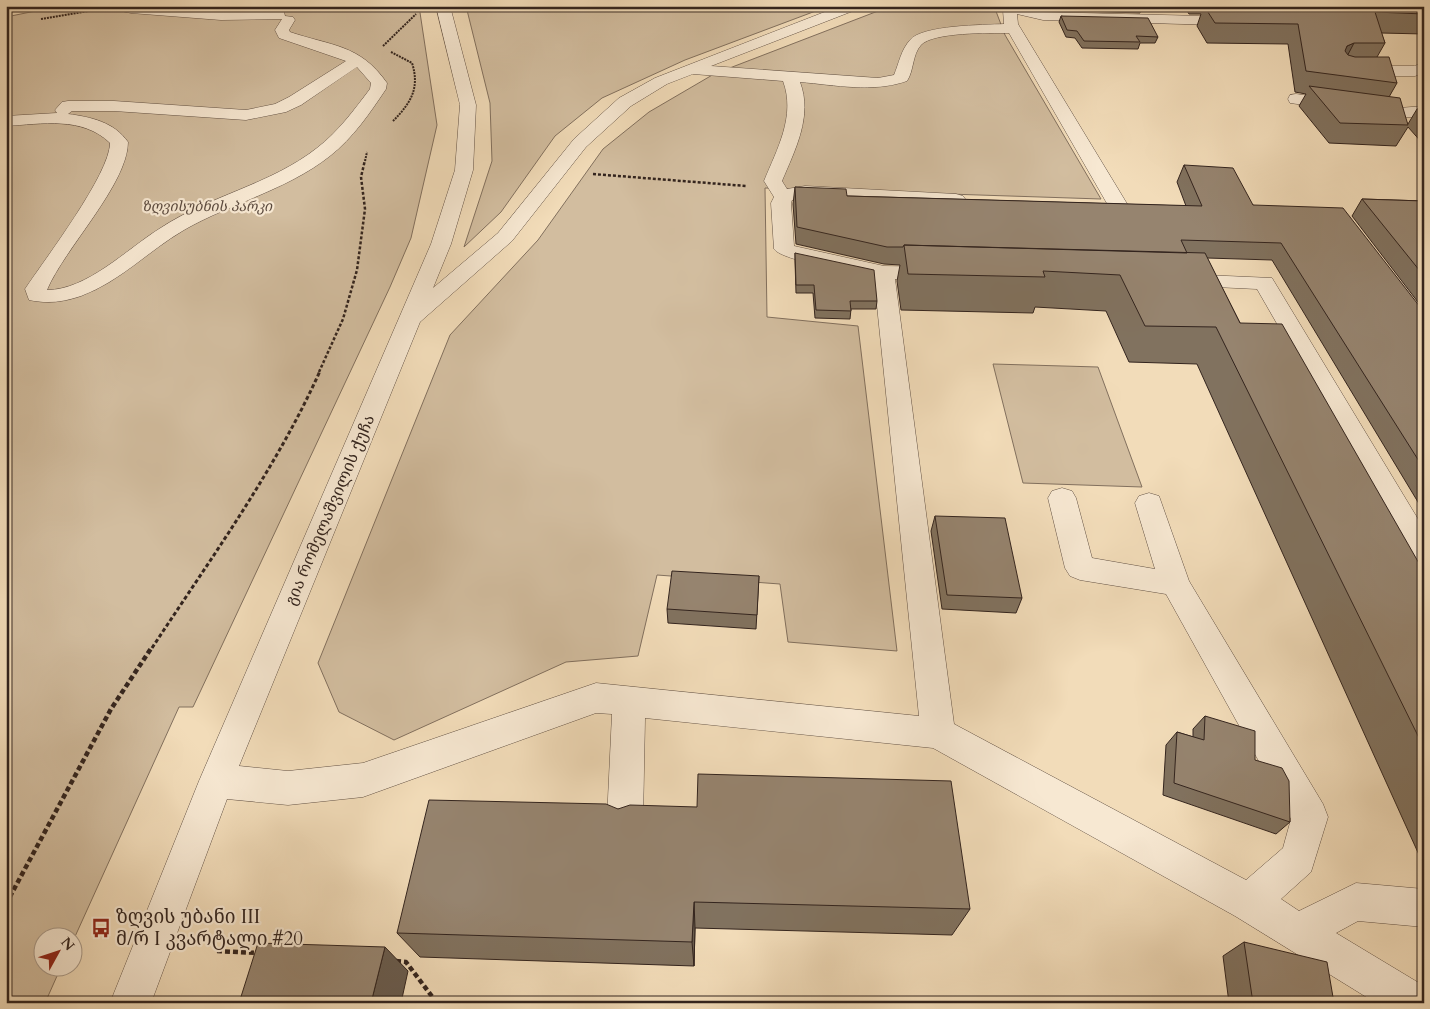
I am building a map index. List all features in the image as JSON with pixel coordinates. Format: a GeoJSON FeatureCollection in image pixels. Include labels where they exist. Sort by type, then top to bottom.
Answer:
{"type":"FeatureCollection","features":[{"type":"Feature","properties":{"kind":"street"},"geometry":{"type":"LineString","coordinates":[[6,8],[18,6]]}},
{"type":"Feature","properties":{"kind":"street"},"geometry":{"type":"LineString","coordinates":[[6,122],[50,118],[88,122],[114,136],[119,142],[119,150],[110,175],[36,289],[37,295],[44,297],[68,293],[99,280],[177,227],[253,192],[315,158],[347,129],[378,89],[379,83],[375,74],[358,60],[343,53],[284,35],[282,30],[284,18],[221,16],[117,6]]}},
{"type":"Feature","properties":{"kind":"street","name":"გია რომელაშვილის ქუჩა"},"geometry":{"type":"LineString","coordinates":[[130,1003],[216,781],[441,244],[464,170],[468,104],[443,6]]}},
{"type":"Feature","properties":{"kind":"street"},"geometry":{"type":"LineString","coordinates":[[409,320],[505,238],[580,143],[625,102],[661,81],[853,6]]}},
{"type":"Feature","properties":{"kind":"street"},"geometry":{"type":"LineString","coordinates":[[1043,16],[1011,6],[1012,26],[1118,207]]}},
{"type":"Feature","properties":{"kind":"street"},"geometry":{"type":"LineString","coordinates":[[690,69],[790,78],[878,83],[892,82],[901,78],[908,54],[919,39],[935,34],[1012,26],[1021,19],[1043,16],[1286,23],[1289,17],[1282,6]]}},
{"type":"Feature","properties":{"kind":"street"},"geometry":{"type":"LineString","coordinates":[[6,110],[68,106],[114,106],[246,115],[280,108],[295,101],[358,60]]}},
{"type":"Feature","properties":{"kind":"street"},"geometry":{"type":"LineString","coordinates":[[1344,72],[1415,70],[1424,68]]}},
{"type":"Feature","properties":{"kind":"street"},"geometry":{"type":"LineString","coordinates":[[784,196],[778,191],[772,181],[793,133],[797,97],[790,78]]}},
{"type":"Feature","properties":{"kind":"street"},"geometry":{"type":"LineString","coordinates":[[1296,99],[1399,113],[1424,111]]}},
{"type":"Feature","properties":{"kind":"street"},"geometry":{"type":"LineString","coordinates":[[50,118],[68,106]]}},
{"type":"Feature","properties":{"kind":"street"},"geometry":{"type":"LineString","coordinates":[[784,196],[805,192],[972,200]]}},
{"type":"Feature","properties":{"kind":"street"},"geometry":{"type":"LineString","coordinates":[[784,196],[781,203],[784,249],[802,255],[884,272],[962,274]]}},
{"type":"Feature","properties":{"kind":"street"},"geometry":{"type":"LineString","coordinates":[[884,272],[938,733]]}},
{"type":"Feature","properties":{"kind":"street"},"geometry":{"type":"LineString","coordinates":[[1157,280],[1264,283],[1424,554]]}},
{"type":"Feature","properties":{"kind":"street"},"geometry":{"type":"LineString","coordinates":[[1062,498],[1080,568],[1175,584]]}},
{"type":"Feature","properties":{"kind":"street"},"geometry":{"type":"LineString","coordinates":[[1149,503],[1175,584],[1310,817],[1298,859],[1249,902]]}},
{"type":"Feature","properties":{"kind":"street"},"geometry":{"type":"LineString","coordinates":[[216,781],[288,788],[363,780],[596,698],[938,733],[1249,902],[1414,1003]]}},
{"type":"Feature","properties":{"kind":"street"},"geometry":{"type":"LineString","coordinates":[[626,820],[629,701]]}},
{"type":"Feature","properties":{"kind":"street"},"geometry":{"type":"LineString","coordinates":[[1298,932],[1356,902],[1424,908]]}},
{"type":"Feature","properties":{"kind":"path"},"geometry":{"type":"LineString","coordinates":[[34,20],[117,6]]}},
{"type":"Feature","properties":{"kind":"path"},"geometry":{"type":"LineString","coordinates":[[386,127],[400,114],[414,94],[418,77],[412,63],[382,47],[418,12]]}},
{"type":"Feature","properties":{"kind":"path"},"geometry":{"type":"LineString","coordinates":[[6,904],[111,709],[224,539],[276,455],[310,393],[343,319],[357,270],[365,210],[361,177],[364,160],[370,146]]}},
{"type":"Feature","properties":{"kind":"path"},"geometry":{"type":"LineString","coordinates":[[588,174],[751,186]]}},
{"type":"Feature","properties":{"kind":"path"},"geometry":{"type":"LineString","coordinates":[[217,951],[266,954]]}},
{"type":"Feature","properties":{"kind":"path"},"geometry":{"type":"LineString","coordinates":[[386,961],[406,962],[437,1003]]}},
{"type":"Feature","properties":{"kind":"green space","name":"ზღვისუბნის პარკი"},"geometry":{"type":"Polygon","coordinates":[[[60,6],[419,6],[437,125],[411,238],[390,287],[193,707],[179,707],[80,926],[32,926],[32,976],[57,976],[45,1003],[6,1003],[6,17],[60,6]]]}},
{"type":"Feature","properties":{"kind":"green space"},"geometry":{"type":"Polygon","coordinates":[[[466,6],[829,6],[685,60],[602,98],[555,136],[501,212],[464,247],[492,161],[490,103],[466,6]]]}},
{"type":"Feature","properties":{"kind":"green space"},"geometry":{"type":"Polygon","coordinates":[[[891,6],[994,6],[1005,35],[1101,199],[765,188],[767,317],[858,326],[897,651],[788,642],[780,584],[657,575],[638,656],[566,662],[394,740],[339,712],[318,663],[450,335],[538,240],[603,149],[649,112],[714,74],[891,6]]]}},
{"type":"Feature","properties":{"kind":"green space"},"geometry":{"type":"Polygon","coordinates":[[[993,364],[1098,367],[1142,487],[1023,483],[993,364]]]}},
{"type":"Feature","properties":{"kind":"building"},"geometry":{"type":"Polygon","coordinates":[[[1204,6],[1301,8],[1302,6],[1424,6],[1424,14],[1375,12],[1385,43],[1354,43],[1347,46],[1345,51],[1348,55],[1355,57],[1389,57],[1397,83],[1306,71],[1298,24],[1215,23],[1204,6]]]}},
{"type":"Feature","properties":{"kind":"building"},"geometry":{"type":"Polygon","coordinates":[[[1061,16],[1148,18],[1158,37],[1136,36],[1140,42],[1084,41],[1077,31],[1067,30],[1061,16]]]}},
{"type":"Feature","properties":{"kind":"building"},"geometry":{"type":"Polygon","coordinates":[[[1309,86],[1400,98],[1408,125],[1340,123],[1309,86]]]}},
{"type":"Feature","properties":{"kind":"building"},"geometry":{"type":"Polygon","coordinates":[[[1417,109],[1424,109],[1424,117],[1417,109]]]}},
{"type":"Feature","properties":{"kind":"building"},"geometry":{"type":"Polygon","coordinates":[[[1184,165],[1233,168],[1253,205],[1343,208],[1424,312],[1424,469],[1281,243],[1181,240],[1187,253],[904,245],[903,247],[887,247],[797,227],[795,187],[846,189],[847,196],[1202,206],[1184,165]]]}},
{"type":"Feature","properties":{"kind":"building"},"geometry":{"type":"Polygon","coordinates":[[[1362,199],[1424,201],[1424,276],[1362,199]]]}},
{"type":"Feature","properties":{"kind":"building"},"geometry":{"type":"Polygon","coordinates":[[[904,245],[1205,253],[1240,323],[1282,324],[1424,572],[1424,748],[1216,327],[1145,326],[1120,275],[1043,271],[1045,277],[908,274],[904,245]]]}},
{"type":"Feature","properties":{"kind":"building"},"geometry":{"type":"Polygon","coordinates":[[[795,253],[874,270],[877,301],[850,301],[851,311],[816,310],[814,285],[796,285],[795,253]]]}},
{"type":"Feature","properties":{"kind":"building"},"geometry":{"type":"Polygon","coordinates":[[[935,516],[1005,518],[1022,598],[947,595],[935,516]]]}},
{"type":"Feature","properties":{"kind":"building"},"geometry":{"type":"Polygon","coordinates":[[[672,571],[759,576],[757,615],[667,609],[672,571]]]}},
{"type":"Feature","properties":{"kind":"building"},"geometry":{"type":"Polygon","coordinates":[[[1205,716],[1255,731],[1255,760],[1282,768],[1289,781],[1290,822],[1174,783],[1177,732],[1204,740],[1205,716]]]}},
{"type":"Feature","properties":{"kind":"building"},"geometry":{"type":"Polygon","coordinates":[[[698,774],[951,781],[970,909],[694,902],[692,942],[397,933],[429,800],[606,804],[618,809],[630,805],[697,807],[698,774]]]}},
{"type":"Feature","properties":{"kind":"building"},"geometry":{"type":"Polygon","coordinates":[[[1244,942],[1327,962],[1334,1003],[1253,1003],[1244,942]]]}},
{"type":"Feature","properties":{"kind":"building"},"geometry":{"type":"Polygon","coordinates":[[[258,943],[385,947],[371,1003],[239,1003],[258,943]]]}},
{"type":"Feature","properties":{"kind":"place","name":"ზღვის უბანი III მ/რ I კვარტალი #20"},"geometry":{"type":"Point","coordinates":[101,928]}}]}
